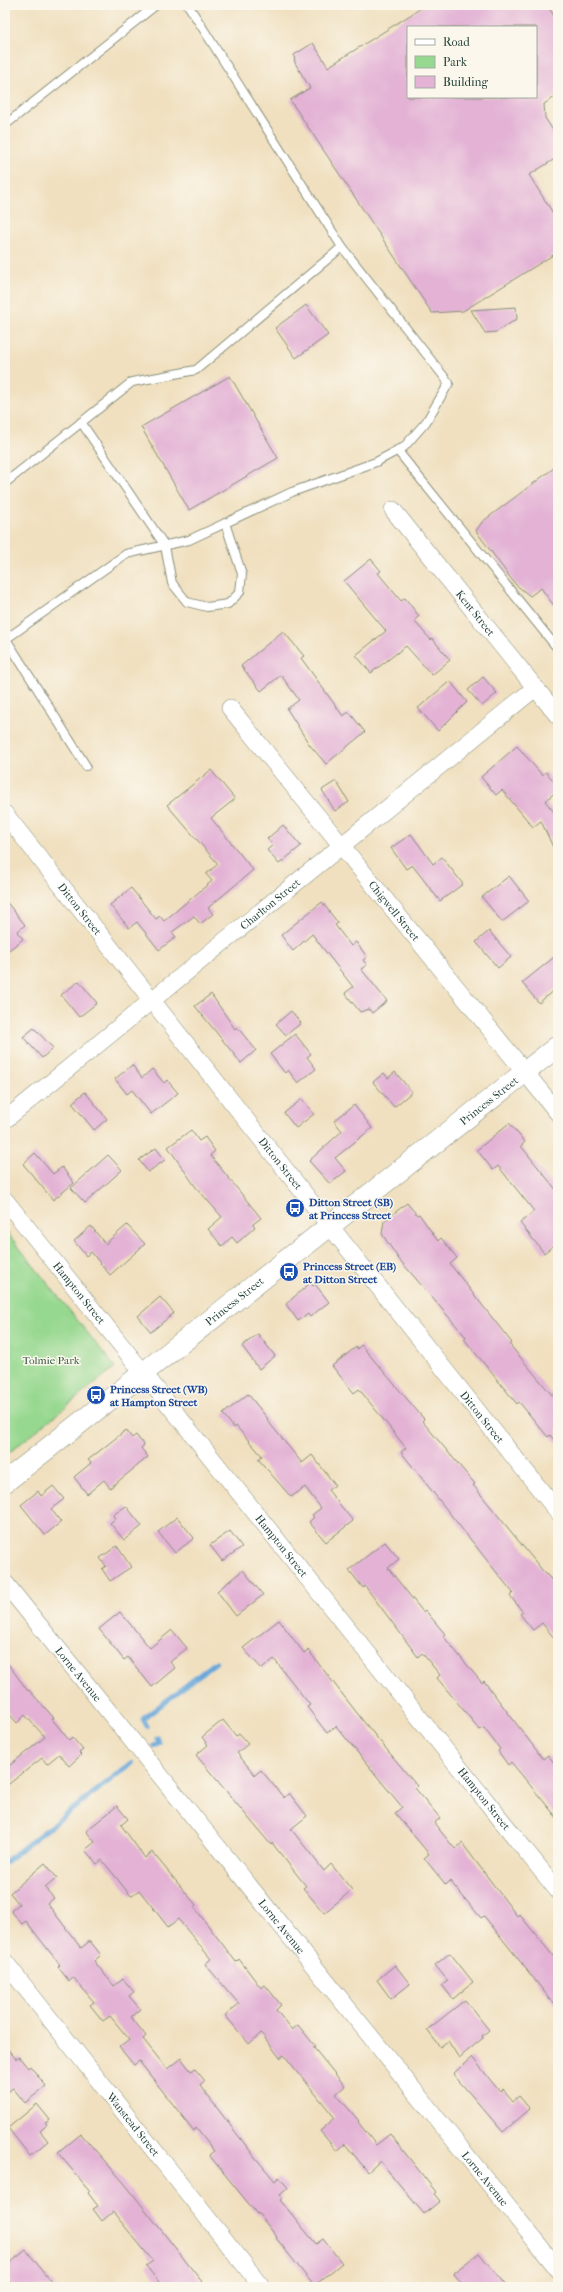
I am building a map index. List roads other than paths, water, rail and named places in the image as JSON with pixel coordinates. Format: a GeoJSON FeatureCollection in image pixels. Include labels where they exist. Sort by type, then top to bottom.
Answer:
{"type":"FeatureCollection","features":[{"type":"Feature","properties":{"kind":"street","name":"Kent Street"},"geometry":{"type":"LineString","coordinates":[[393,510],[558,716]]}},
{"type":"Feature","properties":{"kind":"street","name":"Charlton Street"},"geometry":{"type":"LineString","coordinates":[[5,1120],[535,688]]}},
{"type":"Feature","properties":{"kind":"street","name":"Chigwell Street"},"geometry":{"type":"LineString","coordinates":[[230,708],[558,1114]]}},
{"type":"Feature","properties":{"kind":"street","name":"Ditton Street"},"geometry":{"type":"LineString","coordinates":[[5,814],[329,1226],[558,1512]]}},
{"type":"Feature","properties":{"kind":"street","name":"Princess Street"},"geometry":{"type":"LineString","coordinates":[[5,1482],[329,1226],[526,1073],[558,1046]]}},
{"type":"Feature","properties":{"kind":"street","name":"Hampton Street"},"geometry":{"type":"LineString","coordinates":[[5,1200],[558,1891]]}},
{"type":"Feature","properties":{"kind":"street","name":"Lorne Avenue"},"geometry":{"type":"LineString","coordinates":[[5,1583],[558,2269]]}},
{"type":"Feature","properties":{"kind":"street","name":"Wanstead Street"},"geometry":{"type":"LineString","coordinates":[[5,1962],[262,2287]]}},
{"type":"Feature","properties":{"kind":"lane"},"geometry":{"type":"LineString","coordinates":[[5,125],[156,5]]}},
{"type":"Feature","properties":{"kind":"lane"},"geometry":{"type":"LineString","coordinates":[[86,766],[6,639],[126,554],[189,540],[292,492],[376,462],[404,446],[426,422],[449,383],[342,247],[188,5]]}},
{"type":"Feature","properties":{"kind":"lane"},"geometry":{"type":"LineString","coordinates":[[5,483],[132,382],[196,370],[342,247]]}},
{"type":"Feature","properties":{"kind":"lane"},"geometry":{"type":"LineString","coordinates":[[81,422],[165,546],[172,583],[187,602],[207,606],[228,604],[240,592],[242,574],[225,523]]}},
{"type":"Feature","properties":{"kind":"lane"},"geometry":{"type":"LineString","coordinates":[[397,450],[558,649]]}},
{"type":"Feature","properties":{"kind":"waterway"},"geometry":{"type":"LineString","coordinates":[[147,1726],[143,1719],[216,1662]]}},
{"type":"Feature","properties":{"kind":"waterway"},"geometry":{"type":"LineString","coordinates":[[154,1746],[159,1742],[157,1738]]}},
{"type":"Feature","properties":{"kind":"waterway"},"geometry":{"type":"LineString","coordinates":[[5,1862],[132,1763]]}},
{"type":"Feature","properties":{"kind":"place","name":"Ditton Street (SB) at Princess Street"},"geometry":{"type":"Point","coordinates":[295,1208]}},
{"type":"Feature","properties":{"kind":"place","name":"Princess Street (EB) at Ditton Street"},"geometry":{"type":"Point","coordinates":[289,1272]}},
{"type":"Feature","properties":{"kind":"place","name":"Princess Street (WB) at Hampton Street"},"geometry":{"type":"Point","coordinates":[96,1395]}},
{"type":"Feature","properties":{"kind":"park label","name":"Tolmie Park"},"geometry":{"type":"Point","coordinates":[51,1360]}}]}
